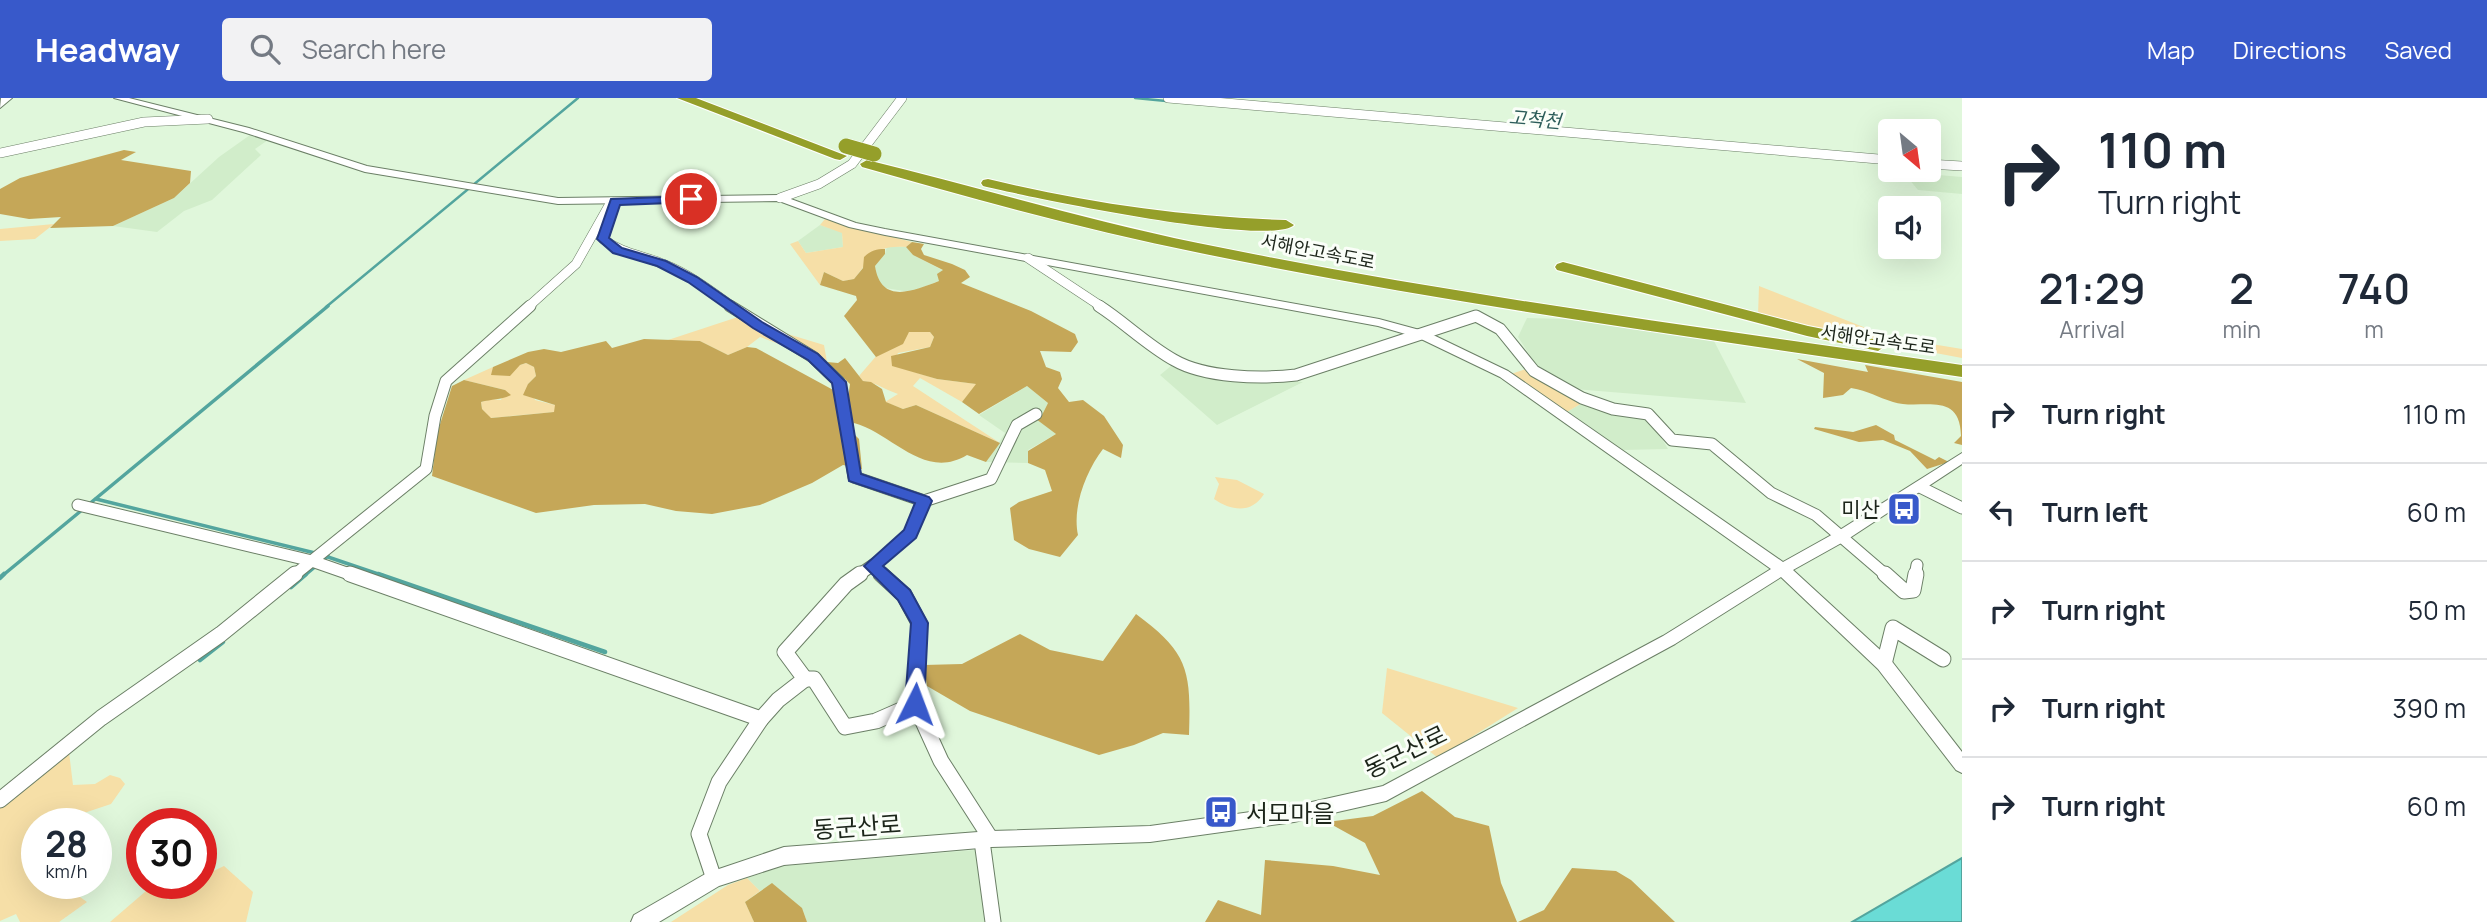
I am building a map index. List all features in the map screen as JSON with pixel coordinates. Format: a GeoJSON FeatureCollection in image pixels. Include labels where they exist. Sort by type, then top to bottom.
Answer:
{"type":"FeatureCollection","features":[{"type":"Feature","properties":{"kind":"highway","name":"서해안고속도로"},"geometry":{"type":"LineString","coordinates":[[684,98],[844,151],[1059,216],[1197,248],[1543,309],[1962,371]]}},
{"type":"Feature","properties":{"kind":"highway"},"geometry":{"type":"LineString","coordinates":[[704,98],[844,151]]}},
{"type":"Feature","properties":{"kind":"highway","name":"서해안고속도로"},"geometry":{"type":"LineString","coordinates":[[871,159],[1059,208],[1358,270],[1529,299],[1962,362]]}},
{"type":"Feature","properties":{"kind":"highway"},"geometry":{"type":"LineString","coordinates":[[871,159],[1073,202],[1234,224],[1286,225]]}},
{"type":"Feature","properties":{"kind":"highway"},"geometry":{"type":"LineString","coordinates":[[1563,267],[1807,331],[1962,362]]}},
{"type":"Feature","properties":{"kind":"main road"},"geometry":{"type":"LineString","coordinates":[[0,105],[7,98]]}},
{"type":"Feature","properties":{"kind":"street"},"geometry":{"type":"LineString","coordinates":[[118,98],[208,119],[365,169],[558,201],[613,202],[780,198],[819,184],[852,164],[902,98]]}},
{"type":"Feature","properties":{"kind":"street"},"geometry":{"type":"LineString","coordinates":[[1168,98],[1878,159]]}},
{"type":"Feature","properties":{"kind":"street"},"geometry":{"type":"LineString","coordinates":[[0,153],[144,121],[208,119]]}},
{"type":"Feature","properties":{"kind":"street"},"geometry":{"type":"LineString","coordinates":[[1941,165],[1962,166]]}},
{"type":"Feature","properties":{"kind":"street"},"geometry":{"type":"LineString","coordinates":[[780,198],[853,225],[1379,323],[1423,335],[1504,374],[1782,569],[1884,664],[1962,765]]}},
{"type":"Feature","properties":{"kind":"street"},"geometry":{"type":"LineString","coordinates":[[613,202],[603,239],[617,250],[662,263],[693,279],[758,325],[813,357],[839,382],[854,477],[924,501],[990,479],[1017,425],[1036,414]]}},
{"type":"Feature","properties":{"kind":"street"},"geometry":{"type":"LineString","coordinates":[[0,800],[101,718],[221,634],[318,559],[426,469],[435,416],[446,381],[576,264],[613,202]]}},
{"type":"Feature","properties":{"kind":"street"},"geometry":{"type":"LineString","coordinates":[[1028,258],[1122,321],[1174,360],[1200,370],[1267,378],[1296,375],[1476,316],[1500,329],[1534,371],[1582,398],[1614,409],[1648,414],[1672,440],[1712,444],[1771,493],[1816,515],[1904,591],[1913,590],[1917,565]]}},
{"type":"Feature","properties":{"kind":"street","name":"동군산로"},"geometry":{"type":"LineString","coordinates":[[641,922],[714,879],[784,856],[986,840],[1150,834],[1294,814],[1386,793],[1669,640],[1782,569],[1840,537],[1962,457]]}},
{"type":"Feature","properties":{"kind":"street"},"geometry":{"type":"LineString","coordinates":[[1920,487],[1962,508]]}},
{"type":"Feature","properties":{"kind":"street"},"geometry":{"type":"LineString","coordinates":[[805,679],[785,652],[846,584],[872,566],[910,533],[924,501]]}},
{"type":"Feature","properties":{"kind":"street"},"geometry":{"type":"LineString","coordinates":[[83,506],[318,559],[761,719]]}},
{"type":"Feature","properties":{"kind":"street"},"geometry":{"type":"LineString","coordinates":[[872,566],[904,595],[919,623],[915,704],[941,761],[986,840],[993,922]]}},
{"type":"Feature","properties":{"kind":"street"},"geometry":{"type":"LineString","coordinates":[[1884,664],[1893,628],[1943,659]]}},
{"type":"Feature","properties":{"kind":"street"},"geometry":{"type":"LineString","coordinates":[[714,879],[699,834],[719,782],[761,719],[778,700],[805,679],[814,679],[845,727],[876,721],[915,704]]}},
{"type":"Feature","properties":{"kind":"shaded area"},"geometry":{"type":"Polygon","coordinates":[[[250,135],[268,140],[255,149],[261,155],[212,200],[184,211],[157,232],[113,226],[174,198],[219,157],[250,135]]]}},
{"type":"Feature","properties":{"kind":"shaded area"},"geometry":{"type":"Polygon","coordinates":[[[124,150],[136,152],[121,160],[191,171],[190,183],[174,198],[113,226],[50,228],[61,217],[29,219],[0,214],[0,189],[20,178],[124,150]]]}},
{"type":"Feature","properties":{"kind":"shaded area"},"geometry":{"type":"Polygon","coordinates":[[[1941,175],[1962,177],[1962,194],[1918,190],[1911,182],[1941,182],[1941,175]]]}},
{"type":"Feature","properties":{"kind":"shaded area"},"geometry":{"type":"Polygon","coordinates":[[[825,219],[912,242],[906,247],[881,250],[854,279],[843,281],[824,272],[820,285],[790,244],[798,241],[806,253],[843,247],[842,233],[820,225],[825,219]]]}},
{"type":"Feature","properties":{"kind":"shaded area"},"geometry":{"type":"Polygon","coordinates":[[[54,224],[35,239],[0,241],[0,229],[54,224]]]}},
{"type":"Feature","properties":{"kind":"shaded area"},"geometry":{"type":"Polygon","coordinates":[[[820,225],[842,232],[843,247],[806,253],[798,241],[820,225]]]}},
{"type":"Feature","properties":{"kind":"shaded area"},"geometry":{"type":"Polygon","coordinates":[[[912,242],[924,244],[921,249],[924,255],[965,270],[970,277],[961,283],[1031,311],[1075,334],[1078,342],[1071,352],[1040,351],[1046,367],[1060,372],[1062,379],[1058,388],[1069,402],[1083,400],[1104,416],[1123,445],[1121,458],[1103,449],[1091,468],[1079,501],[1078,535],[1060,557],[1029,549],[1014,540],[1010,508],[1019,502],[1052,491],[1045,470],[1028,463],[1028,451],[1056,434],[1036,419],[1041,417],[1048,403],[1027,386],[979,414],[962,402],[976,384],[937,379],[892,366],[891,356],[930,347],[934,337],[930,332],[909,332],[903,344],[876,357],[844,316],[857,300],[856,296],[820,285],[824,272],[843,281],[854,279],[863,268],[864,257],[882,249],[885,249],[885,254],[875,266],[878,278],[891,291],[909,291],[939,281],[937,274],[943,270],[913,255],[906,247],[912,242]]]}},
{"type":"Feature","properties":{"kind":"shaded area"},"geometry":{"type":"Polygon","coordinates":[[[887,246],[906,247],[913,255],[944,271],[939,281],[910,292],[885,288],[877,280],[875,266],[885,254],[887,246]]]}},
{"type":"Feature","properties":{"kind":"shaded area"},"geometry":{"type":"Polygon","coordinates":[[[1759,286],[1889,337],[1962,349],[1962,358],[1824,332],[1758,315],[1759,286]]]}},
{"type":"Feature","properties":{"kind":"shaded area"},"geometry":{"type":"Polygon","coordinates":[[[747,314],[781,332],[824,345],[827,362],[760,337],[747,347],[728,355],[700,341],[668,340],[747,314]]]}},
{"type":"Feature","properties":{"kind":"shaded area"},"geometry":{"type":"Polygon","coordinates":[[[1527,318],[1564,319],[1714,341],[1746,403],[1574,389],[1540,371],[1518,337],[1527,318]]]}},
{"type":"Feature","properties":{"kind":"shaded area"},"geometry":{"type":"Polygon","coordinates":[[[909,332],[930,332],[934,337],[930,347],[898,353],[892,365],[937,379],[977,384],[962,402],[920,378],[913,386],[1000,443],[916,405],[903,409],[885,402],[898,394],[863,381],[859,376],[878,354],[890,350],[909,332]]]}},
{"type":"Feature","properties":{"kind":"shaded area"},"geometry":{"type":"Polygon","coordinates":[[[644,339],[700,341],[728,355],[747,347],[756,348],[848,398],[850,384],[827,362],[838,363],[845,358],[863,381],[871,382],[882,389],[886,402],[903,409],[916,405],[1000,443],[986,462],[967,455],[951,462],[937,462],[922,459],[868,428],[854,423],[851,431],[859,439],[862,469],[843,465],[812,483],[760,505],[712,514],[676,511],[645,504],[594,505],[536,513],[432,476],[437,434],[452,386],[464,380],[505,390],[511,395],[481,402],[482,409],[491,418],[554,412],[555,405],[523,395],[536,376],[534,367],[526,363],[520,365],[510,376],[491,375],[493,367],[528,352],[544,349],[561,352],[606,341],[612,348],[644,339]]]}},
{"type":"Feature","properties":{"kind":"shaded area"},"geometry":{"type":"Polygon","coordinates":[[[1797,359],[1868,372],[1865,365],[1962,382],[1962,445],[1954,443],[1961,436],[1959,421],[1954,412],[1946,407],[1893,402],[1851,388],[1843,395],[1823,398],[1824,373],[1797,359]]]}},
{"type":"Feature","properties":{"kind":"shaded area"},"geometry":{"type":"Polygon","coordinates":[[[526,363],[534,367],[536,376],[528,384],[535,400],[555,405],[555,412],[490,418],[482,409],[481,402],[501,400],[505,390],[464,380],[493,367],[492,375],[526,363]]]}},
{"type":"Feature","properties":{"kind":"shaded area"},"geometry":{"type":"Polygon","coordinates":[[[1171,366],[1216,377],[1303,382],[1217,425],[1160,375],[1171,366]]]}},
{"type":"Feature","properties":{"kind":"shaded area"},"geometry":{"type":"Polygon","coordinates":[[[1526,369],[1584,402],[1565,413],[1511,374],[1526,369]]]}},
{"type":"Feature","properties":{"kind":"shaded area"},"geometry":{"type":"Polygon","coordinates":[[[1027,386],[1048,403],[1041,417],[1037,419],[1056,434],[1028,450],[1028,463],[986,462],[1005,433],[979,415],[1027,386]]]}},
{"type":"Feature","properties":{"kind":"shaded area"},"geometry":{"type":"Polygon","coordinates":[[[1584,402],[1649,417],[1668,449],[1622,450],[1565,413],[1584,402]]]}},
{"type":"Feature","properties":{"kind":"shaded area"},"geometry":{"type":"Polygon","coordinates":[[[1876,425],[1894,435],[1895,440],[1935,460],[1939,457],[1949,462],[1927,469],[1910,451],[1883,440],[1859,442],[1814,429],[1853,432],[1876,425]]]}},
{"type":"Feature","properties":{"kind":"shaded area"},"geometry":{"type":"Polygon","coordinates":[[[1215,477],[1237,480],[1264,494],[1254,505],[1247,508],[1227,506],[1214,499],[1219,484],[1215,477]]]}},
{"type":"Feature","properties":{"kind":"shaded area"},"geometry":{"type":"Polygon","coordinates":[[[1136,614],[1167,640],[1183,665],[1189,695],[1189,735],[1163,733],[1099,755],[970,711],[927,686],[924,665],[962,664],[1020,634],[1050,650],[1103,661],[1136,614]]]}},
{"type":"Feature","properties":{"kind":"shaded area"},"geometry":{"type":"Polygon","coordinates":[[[1387,668],[1518,708],[1438,758],[1382,713],[1387,668]]]}},
{"type":"Feature","properties":{"kind":"shaded area"},"geometry":{"type":"Polygon","coordinates":[[[69,752],[73,785],[95,784],[110,775],[120,778],[125,784],[111,804],[99,808],[21,808],[21,899],[83,899],[87,902],[59,922],[20,922],[16,914],[0,921],[0,804],[69,752]]]}},
{"type":"Feature","properties":{"kind":"shaded area"},"geometry":{"type":"Polygon","coordinates":[[[1422,791],[1455,817],[1489,826],[1501,883],[1517,922],[1205,922],[1218,900],[1261,915],[1265,860],[1333,866],[1380,875],[1365,843],[1327,822],[1373,816],[1422,791]]]}},
{"type":"Feature","properties":{"kind":"shaded area"},"geometry":{"type":"Polygon","coordinates":[[[987,849],[997,922],[807,922],[803,911],[773,884],[760,891],[747,878],[784,866],[987,849]]]}},
{"type":"Feature","properties":{"kind":"shaded area"},"geometry":{"type":"Polygon","coordinates":[[[224,866],[253,892],[246,922],[110,922],[137,899],[217,899],[217,869],[224,866]]]}},
{"type":"Feature","properties":{"kind":"shaded area"},"geometry":{"type":"Polygon","coordinates":[[[1572,868],[1616,871],[1631,880],[1675,922],[1518,922],[1544,910],[1572,868]]]}},
{"type":"Feature","properties":{"kind":"shaded area"},"geometry":{"type":"Polygon","coordinates":[[[747,878],[760,891],[745,902],[754,922],[671,922],[728,885],[747,878]]]}},
{"type":"Feature","properties":{"kind":"shaded area"},"geometry":{"type":"Polygon","coordinates":[[[772,883],[802,908],[807,922],[754,922],[745,902],[772,883]]]}},
{"type":"Feature","properties":{"kind":"water"},"geometry":{"type":"Polygon","coordinates":[[[1962,858],[1962,922],[1852,922],[1962,858]]]}},
{"type":"Feature","properties":{"kind":"waterway"},"geometry":{"type":"LineString","coordinates":[[326,307],[578,98]]}},
{"type":"Feature","properties":{"kind":"waterway","name":"고척천"},"geometry":{"type":"LineString","coordinates":[[1135,98],[1166,101]]}},
{"type":"Feature","properties":{"kind":"waterway"},"geometry":{"type":"LineString","coordinates":[[88,505],[328,306]]}},
{"type":"Feature","properties":{"kind":"waterway"},"geometry":{"type":"LineString","coordinates":[[96,499],[315,553]]}},
{"type":"Feature","properties":{"kind":"waterway"},"geometry":{"type":"LineString","coordinates":[[2,576],[82,510]]}},
{"type":"Feature","properties":{"kind":"waterway"},"geometry":{"type":"LineString","coordinates":[[304,576],[327,557]]}},
{"type":"Feature","properties":{"kind":"waterway"},"geometry":{"type":"LineString","coordinates":[[327,557],[384,576]]}},
{"type":"Feature","properties":{"kind":"waterway"},"geometry":{"type":"LineString","coordinates":[[291,587],[306,574]]}},
{"type":"Feature","properties":{"kind":"waterway"},"geometry":{"type":"LineString","coordinates":[[378,574],[605,652]]}},
{"type":"Feature","properties":{"kind":"waterway"},"geometry":{"type":"LineString","coordinates":[[200,660],[223,642]]}},
{"type":"Feature","properties":{"kind":"place","name":"미산"},"geometry":{"type":"Point","coordinates":[1904,509]}},
{"type":"Feature","properties":{"kind":"place","name":"서모마을"},"geometry":{"type":"Point","coordinates":[1221,812]}},
{"type":"Feature","properties":{"kind":"route"},"geometry":{"type":"LineString","coordinates":[[691,199],[615,202],[603,239],[617,250],[662,263],[693,279],[758,325],[813,357],[839,382],[854,477],[924,501],[910,533],[872,566],[904,595],[919,623],[915,704]]}}]}
